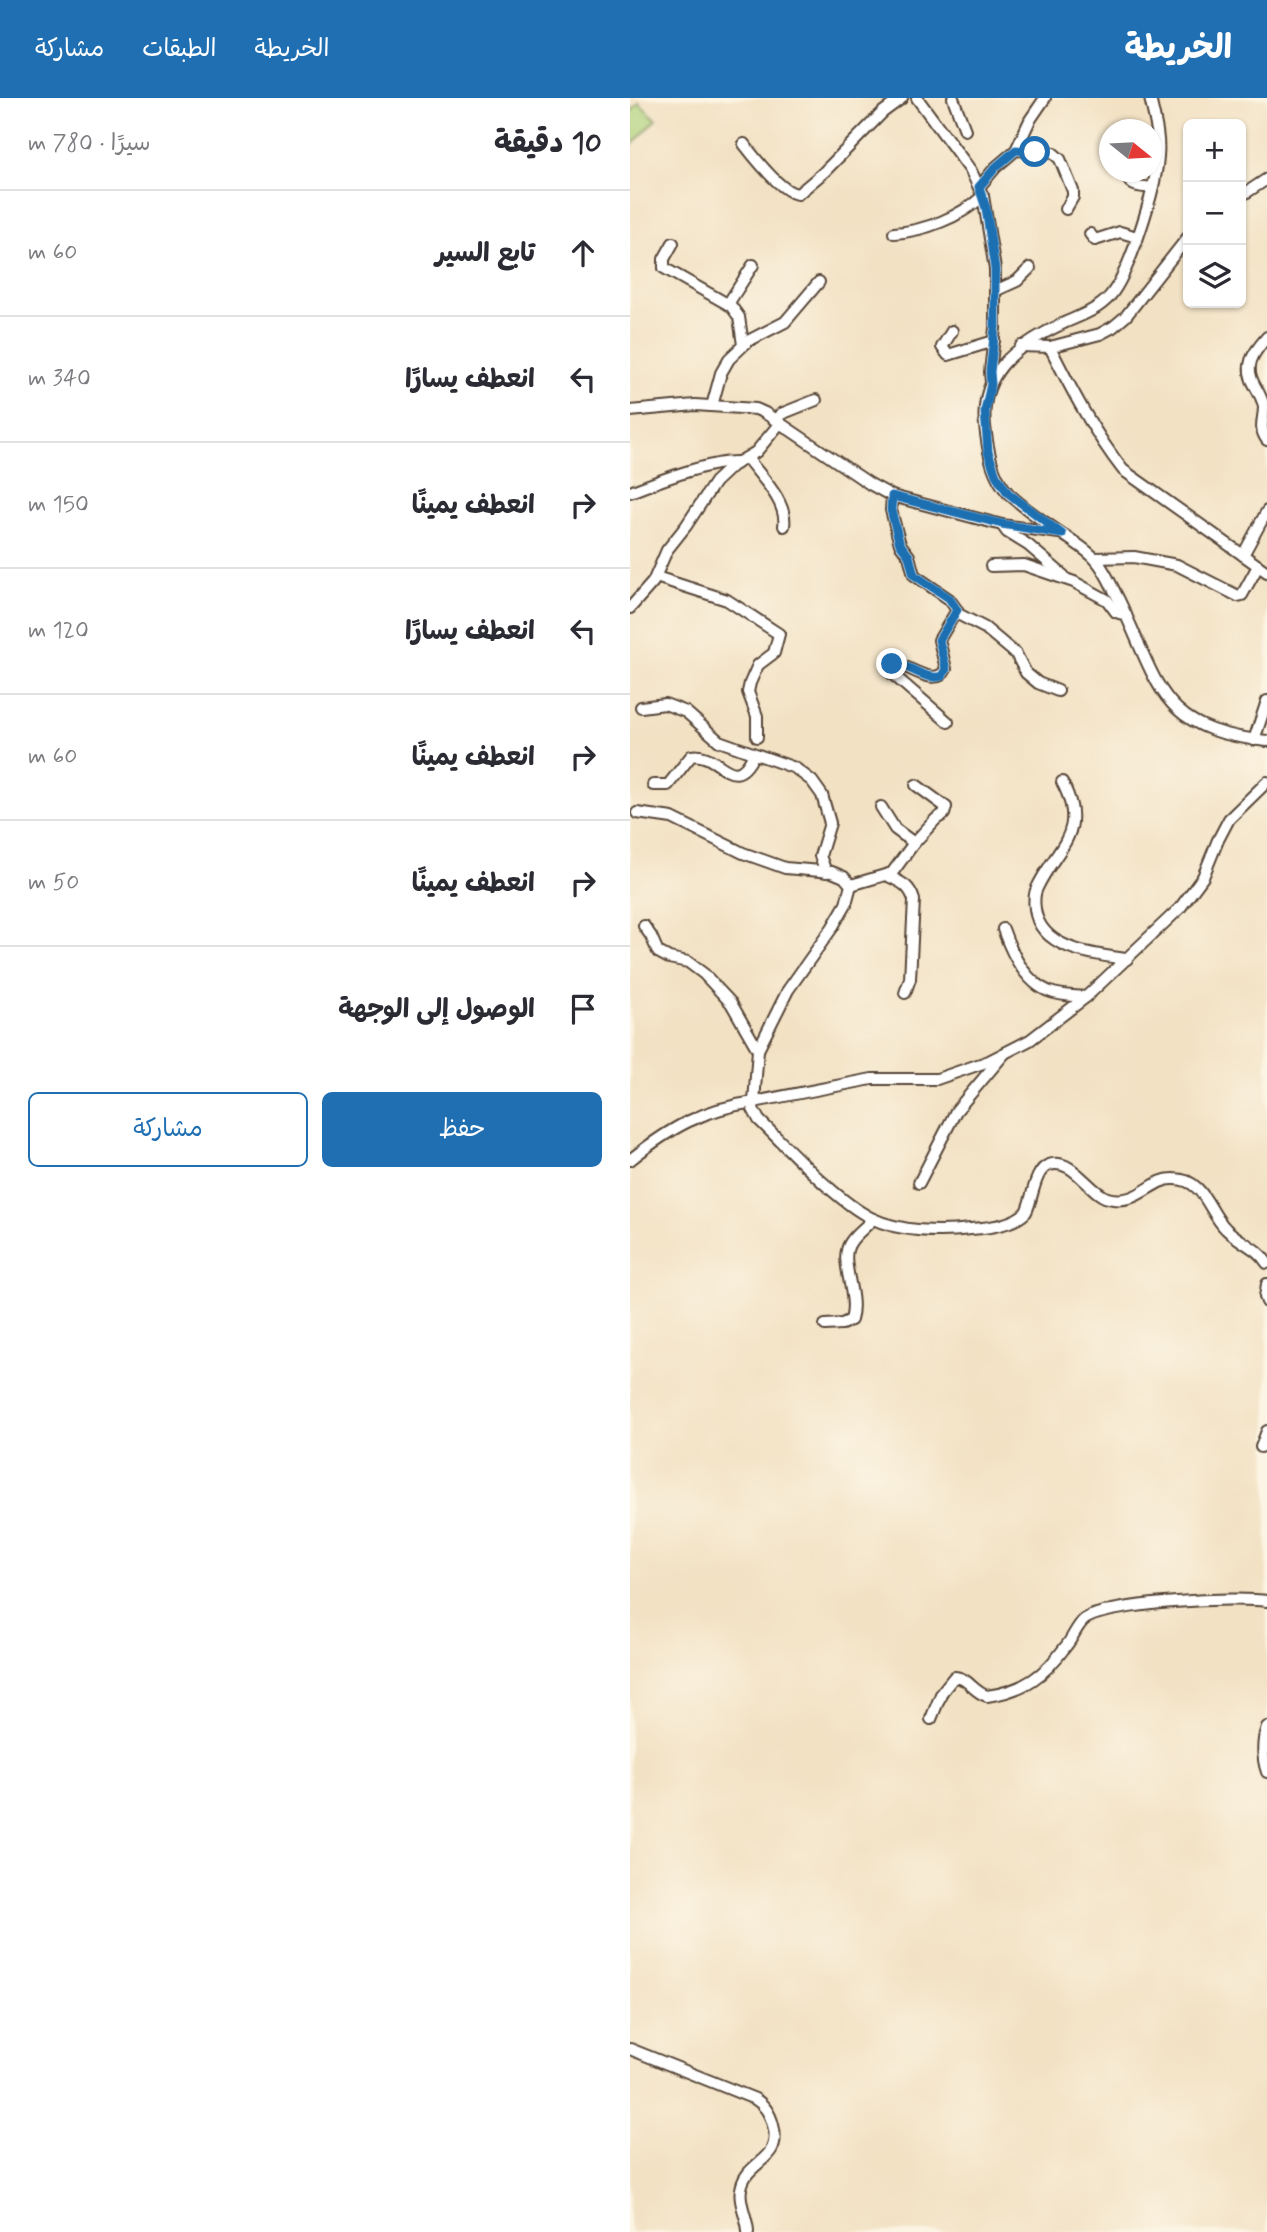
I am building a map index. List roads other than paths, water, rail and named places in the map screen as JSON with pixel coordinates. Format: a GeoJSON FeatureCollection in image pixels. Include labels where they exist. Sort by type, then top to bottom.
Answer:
{"type":"FeatureCollection","features":[{"type":"Feature","properties":{"kind":"street"},"geometry":{"type":"LineString","coordinates":[[744,144],[783,186],[798,194],[824,172],[883,112],[902,98]]}},
{"type":"Feature","properties":{"kind":"street"},"geometry":{"type":"LineString","coordinates":[[917,98],[971,172],[981,192],[995,269],[991,384]]}},
{"type":"Feature","properties":{"kind":"street"},"geometry":{"type":"LineString","coordinates":[[953,98],[965,130]]}},
{"type":"Feature","properties":{"kind":"street"},"geometry":{"type":"LineString","coordinates":[[894,233],[912,232],[969,207],[996,167],[1016,150],[1030,120],[1045,98]]}},
{"type":"Feature","properties":{"kind":"street"},"geometry":{"type":"LineString","coordinates":[[1150,98],[1158,138],[1158,156],[1152,188],[1137,237],[1117,285],[1099,307],[1044,332],[1021,346],[1001,366],[986,400],[984,426],[988,452],[1000,484],[1017,501],[1095,558],[1126,615],[1152,676],[1171,704],[1197,724],[1219,733],[1267,741]]}},
{"type":"Feature","properties":{"kind":"street"},"geometry":{"type":"LineString","coordinates":[[1016,150],[1053,153],[1060,159],[1073,191],[1073,197],[1066,209]]}},
{"type":"Feature","properties":{"kind":"street"},"geometry":{"type":"LineString","coordinates":[[1246,193],[1267,178]]}},
{"type":"Feature","properties":{"kind":"street"},"geometry":{"type":"LineString","coordinates":[[1130,182],[1133,185],[1152,188]]}},
{"type":"Feature","properties":{"kind":"street"},"geometry":{"type":"LineString","coordinates":[[1090,234],[1096,240],[1120,232],[1137,237]]}},
{"type":"Feature","properties":{"kind":"street"},"geometry":{"type":"LineString","coordinates":[[673,243],[664,259],[664,268],[728,304],[740,317],[743,345]]}},
{"type":"Feature","properties":{"kind":"street"},"geometry":{"type":"LineString","coordinates":[[1021,346],[1050,347],[1100,334],[1121,321],[1183,243]]}},
{"type":"Feature","properties":{"kind":"street"},"geometry":{"type":"LineString","coordinates":[[728,304],[753,265]]}},
{"type":"Feature","properties":{"kind":"street"},"geometry":{"type":"LineString","coordinates":[[995,291],[1017,281],[1030,268]]}},
{"type":"Feature","properties":{"kind":"street"},"geometry":{"type":"LineString","coordinates":[[712,405],[724,365],[743,345],[786,322],[819,282]]}},
{"type":"Feature","properties":{"kind":"street"},"geometry":{"type":"LineString","coordinates":[[953,331],[942,348],[948,355],[994,341]]}},
{"type":"Feature","properties":{"kind":"street"},"geometry":{"type":"LineString","coordinates":[[1267,337],[1253,354],[1248,368],[1264,405],[1261,427],[1267,440]]}},
{"type":"Feature","properties":{"kind":"street"},"geometry":{"type":"LineString","coordinates":[[1050,347],[1106,447],[1124,470],[1262,569],[1242,596],[1238,596],[1177,565],[1134,557],[1095,558]]}},
{"type":"Feature","properties":{"kind":"street"},"geometry":{"type":"LineString","coordinates":[[630,608],[656,577],[667,550],[723,473],[755,452],[781,414],[816,400]]}},
{"type":"Feature","properties":{"kind":"street"},"geometry":{"type":"LineString","coordinates":[[630,411],[712,405],[755,409],[778,421],[892,496],[1002,524],[1062,534]]}},
{"type":"Feature","properties":{"kind":"street"},"geometry":{"type":"LineString","coordinates":[[630,492],[653,482],[714,464],[743,460]]}},
{"type":"Feature","properties":{"kind":"street"},"geometry":{"type":"LineString","coordinates":[[743,460],[780,506],[785,521],[784,527]]}},
{"type":"Feature","properties":{"kind":"street"},"geometry":{"type":"LineString","coordinates":[[892,496],[891,510],[898,537],[909,556],[914,575],[949,598],[957,607],[939,640],[946,669],[942,676],[928,676],[896,663],[892,664],[890,670],[897,680],[948,722]]}},
{"type":"Feature","properties":{"kind":"street"},"geometry":{"type":"LineString","coordinates":[[1243,555],[1267,511]]}},
{"type":"Feature","properties":{"kind":"street"},"geometry":{"type":"LineString","coordinates":[[1002,524],[1007,532],[1028,545],[1067,580]]}},
{"type":"Feature","properties":{"kind":"street"},"geometry":{"type":"LineString","coordinates":[[991,566],[1024,565],[1067,580],[1102,597],[1116,612],[1126,615]]}},
{"type":"Feature","properties":{"kind":"street"},"geometry":{"type":"LineString","coordinates":[[656,577],[727,600],[779,634],[774,653],[758,665],[748,692],[757,716],[757,737]]}},
{"type":"Feature","properties":{"kind":"street"},"geometry":{"type":"LineString","coordinates":[[956,613],[985,628],[1016,653],[1026,673],[1038,683],[1058,691]]}},
{"type":"Feature","properties":{"kind":"street"},"geometry":{"type":"LineString","coordinates":[[1254,740],[1267,701]]}},
{"type":"Feature","properties":{"kind":"street"},"geometry":{"type":"LineString","coordinates":[[641,707],[665,704],[686,712],[719,741],[795,768],[812,781],[822,794],[830,823],[820,856],[826,872]]}},
{"type":"Feature","properties":{"kind":"street"},"geometry":{"type":"LineString","coordinates":[[653,785],[668,785],[691,756],[701,756],[734,773],[741,773],[754,754]]}},
{"type":"Feature","properties":{"kind":"street"},"geometry":{"type":"LineString","coordinates":[[1062,782],[1072,805],[1072,825],[1060,854],[1037,889],[1036,915],[1044,929],[1060,943],[1087,952],[1127,959]]}},
{"type":"Feature","properties":{"kind":"street"},"geometry":{"type":"LineString","coordinates":[[630,1160],[663,1134],[724,1106],[872,1079],[937,1079],[1004,1054],[1030,1040],[1086,997],[1188,898],[1203,877],[1229,819],[1267,782]]}},
{"type":"Feature","properties":{"kind":"street"},"geometry":{"type":"LineString","coordinates":[[851,885],[886,876],[897,868],[914,843],[936,818],[944,814],[946,807],[916,785]]}},
{"type":"Feature","properties":{"kind":"street"},"geometry":{"type":"LineString","coordinates":[[881,807],[895,828],[914,843]]}},
{"type":"Feature","properties":{"kind":"street"},"geometry":{"type":"LineString","coordinates":[[637,813],[672,818],[731,847],[785,868],[826,872],[844,877],[851,885]]}},
{"type":"Feature","properties":{"kind":"street"},"geometry":{"type":"LineString","coordinates":[[886,876],[905,884],[911,890],[914,900],[910,979],[905,993]]}},
{"type":"Feature","properties":{"kind":"street"},"geometry":{"type":"LineString","coordinates":[[851,885],[846,904],[788,990],[758,1050],[753,1109],[759,1120],[825,1183],[873,1219],[893,1226],[935,1230],[982,1228],[1021,1217],[1026,1212],[1041,1170],[1054,1164],[1070,1169],[1096,1193],[1115,1199],[1138,1196],[1163,1181],[1173,1179],[1190,1184],[1205,1196],[1229,1233],[1254,1249],[1267,1264]]}},
{"type":"Feature","properties":{"kind":"street"},"geometry":{"type":"LineString","coordinates":[[644,926],[658,952],[694,965],[722,993],[731,1003],[758,1050]]}},
{"type":"Feature","properties":{"kind":"street"},"geometry":{"type":"LineString","coordinates":[[1003,929],[1021,968],[1040,987],[1049,992],[1086,997]]}},
{"type":"Feature","properties":{"kind":"street"},"geometry":{"type":"LineString","coordinates":[[919,1183],[956,1111],[1004,1054]]}},
{"type":"Feature","properties":{"kind":"street"},"geometry":{"type":"LineString","coordinates":[[825,1325],[842,1324],[851,1320],[853,1297],[845,1259],[846,1251],[850,1242],[873,1219]]}},
{"type":"Feature","properties":{"kind":"street"},"geometry":{"type":"LineString","coordinates":[[1267,1284],[1267,1302]]}},
{"type":"Feature","properties":{"kind":"street"},"geometry":{"type":"LineString","coordinates":[[1261,1447],[1267,1431]]}},
{"type":"Feature","properties":{"kind":"street"},"geometry":{"type":"LineString","coordinates":[[931,1719],[942,1692],[954,1677],[963,1678],[987,1696],[1034,1681],[1052,1665],[1081,1622],[1091,1616],[1132,1606],[1233,1598],[1267,1601]]}},
{"type":"Feature","properties":{"kind":"street"},"geometry":{"type":"LineString","coordinates":[[1267,1727],[1263,1745],[1267,1772]]}},
{"type":"Feature","properties":{"kind":"street"},"geometry":{"type":"LineString","coordinates":[[630,2049],[755,2099],[765,2106],[775,2129],[775,2146],[747,2174],[741,2188],[740,2197],[748,2232]]}}]}
